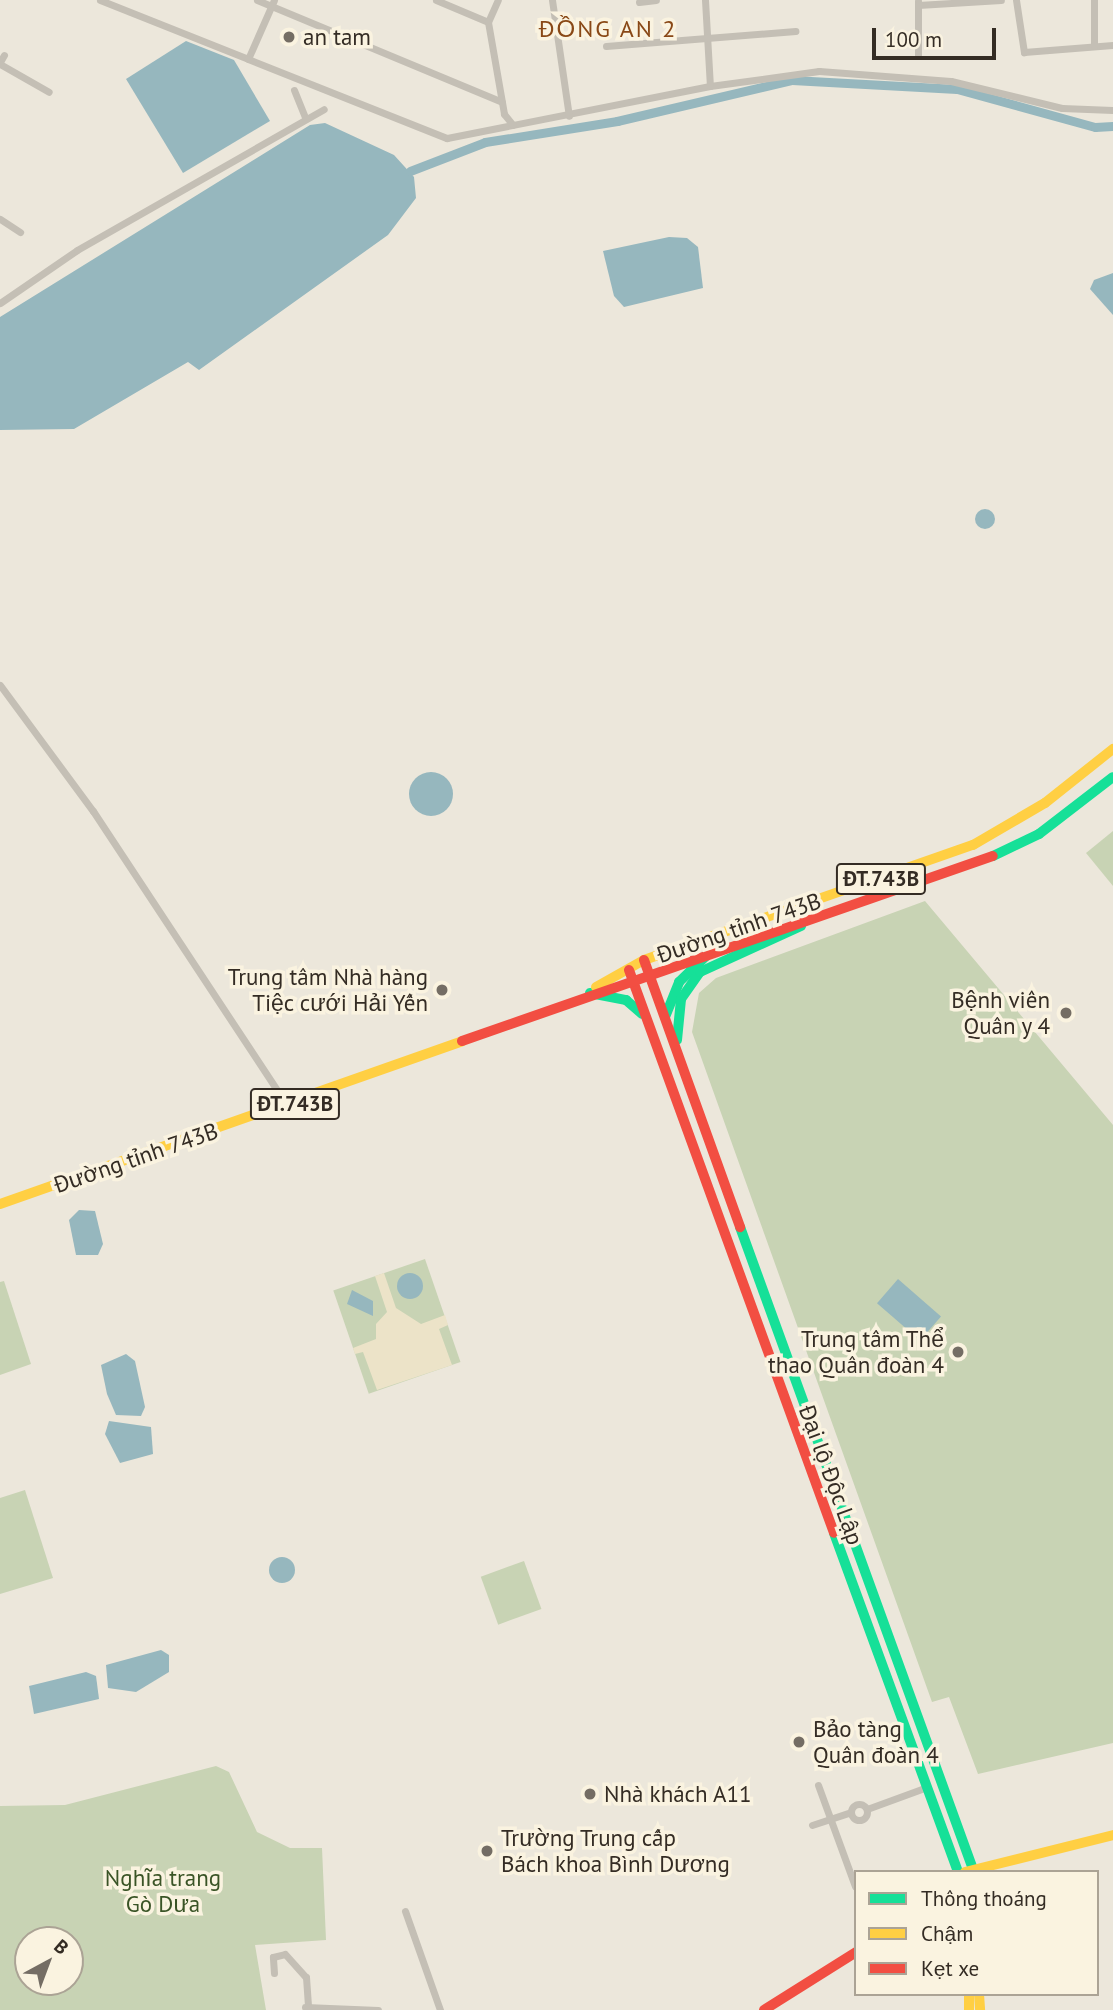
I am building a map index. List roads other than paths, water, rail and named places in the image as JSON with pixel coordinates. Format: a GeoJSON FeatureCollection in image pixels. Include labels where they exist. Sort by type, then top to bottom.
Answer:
{"type":"FeatureCollection","features":[{"type":"Feature","properties":{"kind":"main road","name":"Đường tỉnh 743B"},"geometry":{"type":"LineString","coordinates":[[586,993],[644,960],[973,845],[1045,803],[1113,749]]}},
{"type":"Feature","properties":{"kind":"main road","name":"Đường tỉnh 743B"},"geometry":{"type":"LineString","coordinates":[[0,1204],[288,1107],[586,993],[633,981],[801,926],[1010,850],[1113,777]]}},
{"type":"Feature","properties":{"kind":"main road"},"geometry":{"type":"LineString","coordinates":[[678,1055],[678,1008],[694,979],[801,926]]}},
{"type":"Feature","properties":{"kind":"main road"},"geometry":{"type":"LineString","coordinates":[[665,1018],[679,982],[706,956]]}},
{"type":"Feature","properties":{"kind":"main road","name":"Đại lộ Độc Lập"},"geometry":{"type":"LineString","coordinates":[[644,960],[971,1870]]}},
{"type":"Feature","properties":{"kind":"main road","name":"Đại lộ Độc Lập"},"geometry":{"type":"LineString","coordinates":[[628,967],[957,1870]]}},
{"type":"Feature","properties":{"kind":"main road"},"geometry":{"type":"LineString","coordinates":[[586,993],[626,1000],[648,1022]]}},
{"type":"Feature","properties":{"kind":"main road"},"geometry":{"type":"LineString","coordinates":[[975,1870],[1113,1835]]}},
{"type":"Feature","properties":{"kind":"main road"},"geometry":{"type":"LineString","coordinates":[[764,2010],[854,1953]]}},
{"type":"Feature","properties":{"kind":"street"},"geometry":{"type":"LineString","coordinates":[[100,0],[447,138],[710,86],[819,71],[882,74],[982,86],[1062,108],[1113,110]]}},
{"type":"Feature","properties":{"kind":"street"},"geometry":{"type":"LineString","coordinates":[[257,0],[273,3],[502,102]]}},
{"type":"Feature","properties":{"kind":"street"},"geometry":{"type":"LineString","coordinates":[[436,0],[488,22]]}},
{"type":"Feature","properties":{"kind":"street"},"geometry":{"type":"LineString","coordinates":[[498,0],[488,22],[502,102],[513,125]]}},
{"type":"Feature","properties":{"kind":"street"},"geometry":{"type":"LineString","coordinates":[[552,0],[569,116]]}},
{"type":"Feature","properties":{"kind":"street"},"geometry":{"type":"LineString","coordinates":[[639,2],[656,0]]}},
{"type":"Feature","properties":{"kind":"street"},"geometry":{"type":"LineString","coordinates":[[705,0],[710,86]]}},
{"type":"Feature","properties":{"kind":"street"},"geometry":{"type":"LineString","coordinates":[[918,56],[918,2],[1002,0]]}},
{"type":"Feature","properties":{"kind":"street"},"geometry":{"type":"LineString","coordinates":[[1016,0],[1024,52],[1113,45]]}},
{"type":"Feature","properties":{"kind":"street"},"geometry":{"type":"LineString","coordinates":[[1094,0],[1094,46]]}},
{"type":"Feature","properties":{"kind":"street"},"geometry":{"type":"LineString","coordinates":[[248,59],[273,3]]}},
{"type":"Feature","properties":{"kind":"street"},"geometry":{"type":"LineString","coordinates":[[606,46],[795,31]]}},
{"type":"Feature","properties":{"kind":"street"},"geometry":{"type":"LineString","coordinates":[[1,60],[48,92]]}},
{"type":"Feature","properties":{"kind":"street"},"geometry":{"type":"LineString","coordinates":[[293,90],[306,118]]}},
{"type":"Feature","properties":{"kind":"street"},"geometry":{"type":"LineString","coordinates":[[0,303],[77,250],[324,109]]}},
{"type":"Feature","properties":{"kind":"street"},"geometry":{"type":"LineString","coordinates":[[0,219],[20,232]]}},
{"type":"Feature","properties":{"kind":"street"},"geometry":{"type":"LineString","coordinates":[[0,685],[101,821],[288,1107]]}},
{"type":"Feature","properties":{"kind":"street"},"geometry":{"type":"LineString","coordinates":[[818,1785],[854,1883]]}},
{"type":"Feature","properties":{"kind":"street"},"geometry":{"type":"LineString","coordinates":[[812,1825],[851,1812],[859,1804],[867,1809],[927,1787]]}},
{"type":"Feature","properties":{"kind":"street"},"geometry":{"type":"LineString","coordinates":[[405,1911],[440,2010]]}},
{"type":"Feature","properties":{"kind":"street"},"geometry":{"type":"LineString","coordinates":[[274,1973],[274,1955],[286,1955],[306,1977],[306,2007],[378,2010]]}},
{"type":"Feature","properties":{"kind":"water"},"geometry":{"type":"Polygon","coordinates":[[[186,41],[234,60],[270,121],[183,173],[126,79],[186,41]]]}},
{"type":"Feature","properties":{"kind":"water"},"geometry":{"type":"Polygon","coordinates":[[[325,123],[394,155],[414,177],[416,198],[388,235],[199,370],[188,362],[74,429],[0,430],[0,317],[310,125],[325,123]]]}},
{"type":"Feature","properties":{"kind":"water"},"geometry":{"type":"Polygon","coordinates":[[[669,237],[687,238],[698,247],[703,288],[624,307],[614,296],[603,251],[669,237]]]}},
{"type":"Feature","properties":{"kind":"water"},"geometry":{"type":"Polygon","coordinates":[[[1113,273],[1113,315],[1090,289],[1094,280],[1113,273]]]}},
{"type":"Feature","properties":{"kind":"water"},"geometry":{"type":"Polygon","coordinates":[[[981,509],[989,509],[995,519],[989,529],[981,529],[975,523],[975,515],[981,509]]]}},
{"type":"Feature","properties":{"kind":"water"},"geometry":{"type":"Polygon","coordinates":[[[431,772],[446,779],[453,794],[446,809],[431,816],[416,809],[409,794],[416,779],[431,772]]]}},
{"type":"Feature","properties":{"kind":"water"},"geometry":{"type":"Polygon","coordinates":[[[79,1210],[95,1211],[103,1244],[98,1255],[76,1255],[69,1220],[79,1210]]]}},
{"type":"Feature","properties":{"kind":"water"},"geometry":{"type":"Polygon","coordinates":[[[410,1273],[419,1277],[423,1286],[419,1295],[410,1299],[401,1295],[397,1286],[401,1277],[410,1273]]]}},
{"type":"Feature","properties":{"kind":"water"},"geometry":{"type":"Polygon","coordinates":[[[898,1279],[941,1316],[920,1341],[877,1303],[898,1279]]]}},
{"type":"Feature","properties":{"kind":"water"},"geometry":{"type":"Polygon","coordinates":[[[352,1290],[373,1301],[373,1316],[347,1304],[352,1290]]]}},
{"type":"Feature","properties":{"kind":"water"},"geometry":{"type":"Polygon","coordinates":[[[126,1354],[135,1361],[145,1407],[141,1416],[116,1415],[107,1394],[101,1365],[126,1354]]]}},
{"type":"Feature","properties":{"kind":"water"},"geometry":{"type":"Polygon","coordinates":[[[109,1421],[151,1427],[153,1454],[120,1463],[105,1434],[109,1421]]]}},
{"type":"Feature","properties":{"kind":"water"},"geometry":{"type":"Polygon","coordinates":[[[282,1557],[291,1561],[295,1570],[291,1579],[282,1583],[273,1579],[269,1570],[273,1561],[282,1557]]]}},
{"type":"Feature","properties":{"kind":"water"},"geometry":{"type":"Polygon","coordinates":[[[161,1650],[169,1655],[169,1672],[136,1692],[108,1688],[106,1665],[161,1650]]]}},
{"type":"Feature","properties":{"kind":"water"},"geometry":{"type":"Polygon","coordinates":[[[86,1672],[96,1676],[99,1699],[34,1714],[29,1686],[86,1672]]]}},
{"type":"Feature","properties":{"kind":"waterway"},"geometry":{"type":"LineString","coordinates":[[410,171],[485,142],[617,121],[792,80],[957,89],[1095,127],[1113,126]]}},
{"type":"Feature","properties":{"kind":"place","name":"an tam"},"geometry":{"type":"Point","coordinates":[289,37]}},
{"type":"Feature","properties":{"kind":"place","name":"Trung tâm Nhà hàng Tiệc cưới Hải Yến"},"geometry":{"type":"Point","coordinates":[442,990]}},
{"type":"Feature","properties":{"kind":"place","name":"Bệnh viên Quân y 4"},"geometry":{"type":"Point","coordinates":[1066,1013]}},
{"type":"Feature","properties":{"kind":"place","name":"Trung tâm Thể thao Quân đoàn 4"},"geometry":{"type":"Point","coordinates":[958,1352]}},
{"type":"Feature","properties":{"kind":"place","name":"Bảo tàng Quân đoàn 4"},"geometry":{"type":"Point","coordinates":[799,1742]}},
{"type":"Feature","properties":{"kind":"place","name":"Nhà khách A11"},"geometry":{"type":"Point","coordinates":[590,1794]}},
{"type":"Feature","properties":{"kind":"place","name":"Trường Trung cấp Bách khoa Bình Dương"},"geometry":{"type":"Point","coordinates":[487,1851]}},
{"type":"Feature","properties":{"kind":"district","name":"ĐỒNG AN 2"},"geometry":{"type":"Point","coordinates":[608,29]}},
{"type":"Feature","properties":{"kind":"park label","name":"Nghĩa trang Gò Dưa"},"geometry":{"type":"Point","coordinates":[163,1891]}}]}
